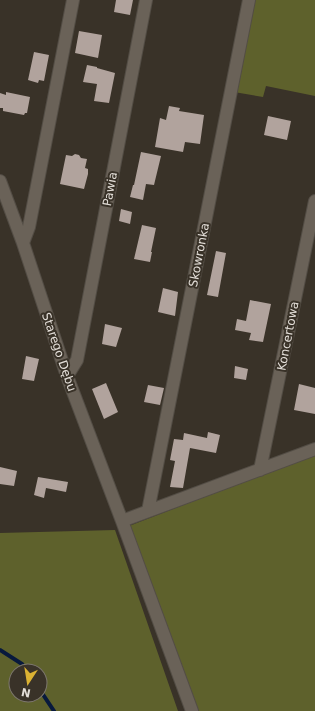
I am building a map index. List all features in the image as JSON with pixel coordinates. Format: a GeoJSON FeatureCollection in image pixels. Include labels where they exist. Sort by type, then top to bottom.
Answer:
{"type":"FeatureCollection","features":[{"type":"Feature","properties":{"kind":"street"},"geometry":{"type":"LineString","coordinates":[[23,242],[29,227],[73,0]]}},
{"type":"Feature","properties":{"kind":"street","name":"Pawia"},"geometry":{"type":"LineString","coordinates":[[67,376],[77,360],[146,0]]}},
{"type":"Feature","properties":{"kind":"street","name":"Skowronka"},"geometry":{"type":"LineString","coordinates":[[148,511],[249,0]]}},
{"type":"Feature","properties":{"kind":"street","name":"Starego Dębu"},"geometry":{"type":"LineString","coordinates":[[0,181],[23,242],[67,376],[192,711]]}},
{"type":"Feature","properties":{"kind":"street","name":"Koncertowa"},"geometry":{"type":"LineString","coordinates":[[260,470],[315,201]]}},
{"type":"Feature","properties":{"kind":"street"},"geometry":{"type":"LineString","coordinates":[[122,521],[315,449]]}},
{"type":"Feature","properties":{"kind":"green space"},"geometry":{"type":"Polygon","coordinates":[[[253,0],[315,0],[315,96],[266,86],[263,97],[234,92],[253,0]]]}},
{"type":"Feature","properties":{"kind":"green space"},"geometry":{"type":"Polygon","coordinates":[[[315,454],[315,711],[198,711],[129,526],[315,454]]]}},
{"type":"Feature","properties":{"kind":"green space"},"geometry":{"type":"Polygon","coordinates":[[[115,530],[178,711],[0,711],[0,533],[115,530]]]}},
{"type":"Feature","properties":{"kind":"building"},"geometry":{"type":"Polygon","coordinates":[[[116,0],[133,0],[130,15],[114,12],[116,0]]]}},
{"type":"Feature","properties":{"kind":"building"},"geometry":{"type":"Polygon","coordinates":[[[79,31],[102,35],[98,58],[75,53],[79,31]]]}},
{"type":"Feature","properties":{"kind":"building"},"geometry":{"type":"Polygon","coordinates":[[[34,52],[49,55],[44,81],[39,80],[38,83],[28,80],[34,52]]]}},
{"type":"Feature","properties":{"kind":"building"},"geometry":{"type":"Polygon","coordinates":[[[87,65],[115,73],[109,103],[94,101],[97,84],[83,82],[87,65]]]}},
{"type":"Feature","properties":{"kind":"building"},"geometry":{"type":"Polygon","coordinates":[[[6,92],[30,97],[27,113],[24,115],[3,111],[3,108],[0,108],[0,93],[6,95],[6,92]]]}},
{"type":"Feature","properties":{"kind":"building"},"geometry":{"type":"Polygon","coordinates":[[[169,106],[180,108],[179,111],[204,115],[200,144],[185,142],[183,152],[155,147],[160,118],[166,120],[169,106]]]}},
{"type":"Feature","properties":{"kind":"building"},"geometry":{"type":"Polygon","coordinates":[[[268,116],[291,121],[287,140],[264,135],[268,116]]]}},
{"type":"Feature","properties":{"kind":"building"},"geometry":{"type":"Polygon","coordinates":[[[141,152],[161,156],[154,185],[146,184],[143,200],[130,197],[141,152]]]}},
{"type":"Feature","properties":{"kind":"building"},"geometry":{"type":"Polygon","coordinates":[[[75,154],[79,155],[81,158],[87,159],[85,168],[88,169],[88,174],[84,189],[60,184],[66,155],[72,156],[75,154]]]}},
{"type":"Feature","properties":{"kind":"building"},"geometry":{"type":"Polygon","coordinates":[[[121,209],[132,212],[130,224],[119,221],[121,209]]]}},
{"type":"Feature","properties":{"kind":"building"},"geometry":{"type":"Polygon","coordinates":[[[142,225],[156,228],[150,262],[134,259],[142,225]]]}},
{"type":"Feature","properties":{"kind":"building"},"geometry":{"type":"Polygon","coordinates":[[[216,251],[226,253],[218,297],[207,295],[216,251]]]}},
{"type":"Feature","properties":{"kind":"building"},"geometry":{"type":"Polygon","coordinates":[[[163,288],[178,292],[175,316],[158,312],[163,288]]]}},
{"type":"Feature","properties":{"kind":"building"},"geometry":{"type":"Polygon","coordinates":[[[250,300],[271,304],[263,342],[249,340],[251,333],[235,330],[237,319],[246,321],[250,300]]]}},
{"type":"Feature","properties":{"kind":"building"},"geometry":{"type":"Polygon","coordinates":[[[105,324],[122,328],[116,347],[102,344],[105,324]]]}},
{"type":"Feature","properties":{"kind":"building"},"geometry":{"type":"Polygon","coordinates":[[[26,356],[39,359],[34,381],[22,379],[26,356]]]}},
{"type":"Feature","properties":{"kind":"building"},"geometry":{"type":"Polygon","coordinates":[[[235,366],[248,369],[246,380],[234,378],[235,366]]]}},
{"type":"Feature","properties":{"kind":"building"},"geometry":{"type":"Polygon","coordinates":[[[106,383],[118,412],[104,419],[92,389],[106,383]]]}},
{"type":"Feature","properties":{"kind":"building"},"geometry":{"type":"Polygon","coordinates":[[[299,384],[315,388],[315,414],[294,410],[299,384]]]}},
{"type":"Feature","properties":{"kind":"building"},"geometry":{"type":"Polygon","coordinates":[[[148,385],[164,388],[160,405],[144,402],[148,385]]]}},
{"type":"Feature","properties":{"kind":"building"},"geometry":{"type":"Polygon","coordinates":[[[208,432],[220,435],[216,453],[190,448],[183,488],[170,487],[175,461],[170,460],[174,439],[183,440],[184,433],[207,438],[208,432]]]}},
{"type":"Feature","properties":{"kind":"building"},"geometry":{"type":"Polygon","coordinates":[[[0,467],[17,471],[14,486],[0,484],[0,467]]]}},
{"type":"Feature","properties":{"kind":"building"},"geometry":{"type":"Polygon","coordinates":[[[38,477],[68,482],[66,492],[46,488],[44,498],[34,495],[38,477]]]}},
{"type":"Feature","properties":{"kind":"waterway"},"geometry":{"type":"LineString","coordinates":[[0,650],[20,663]]}},
{"type":"Feature","properties":{"kind":"waterway"},"geometry":{"type":"LineString","coordinates":[[48,702],[54,711]]}}]}
